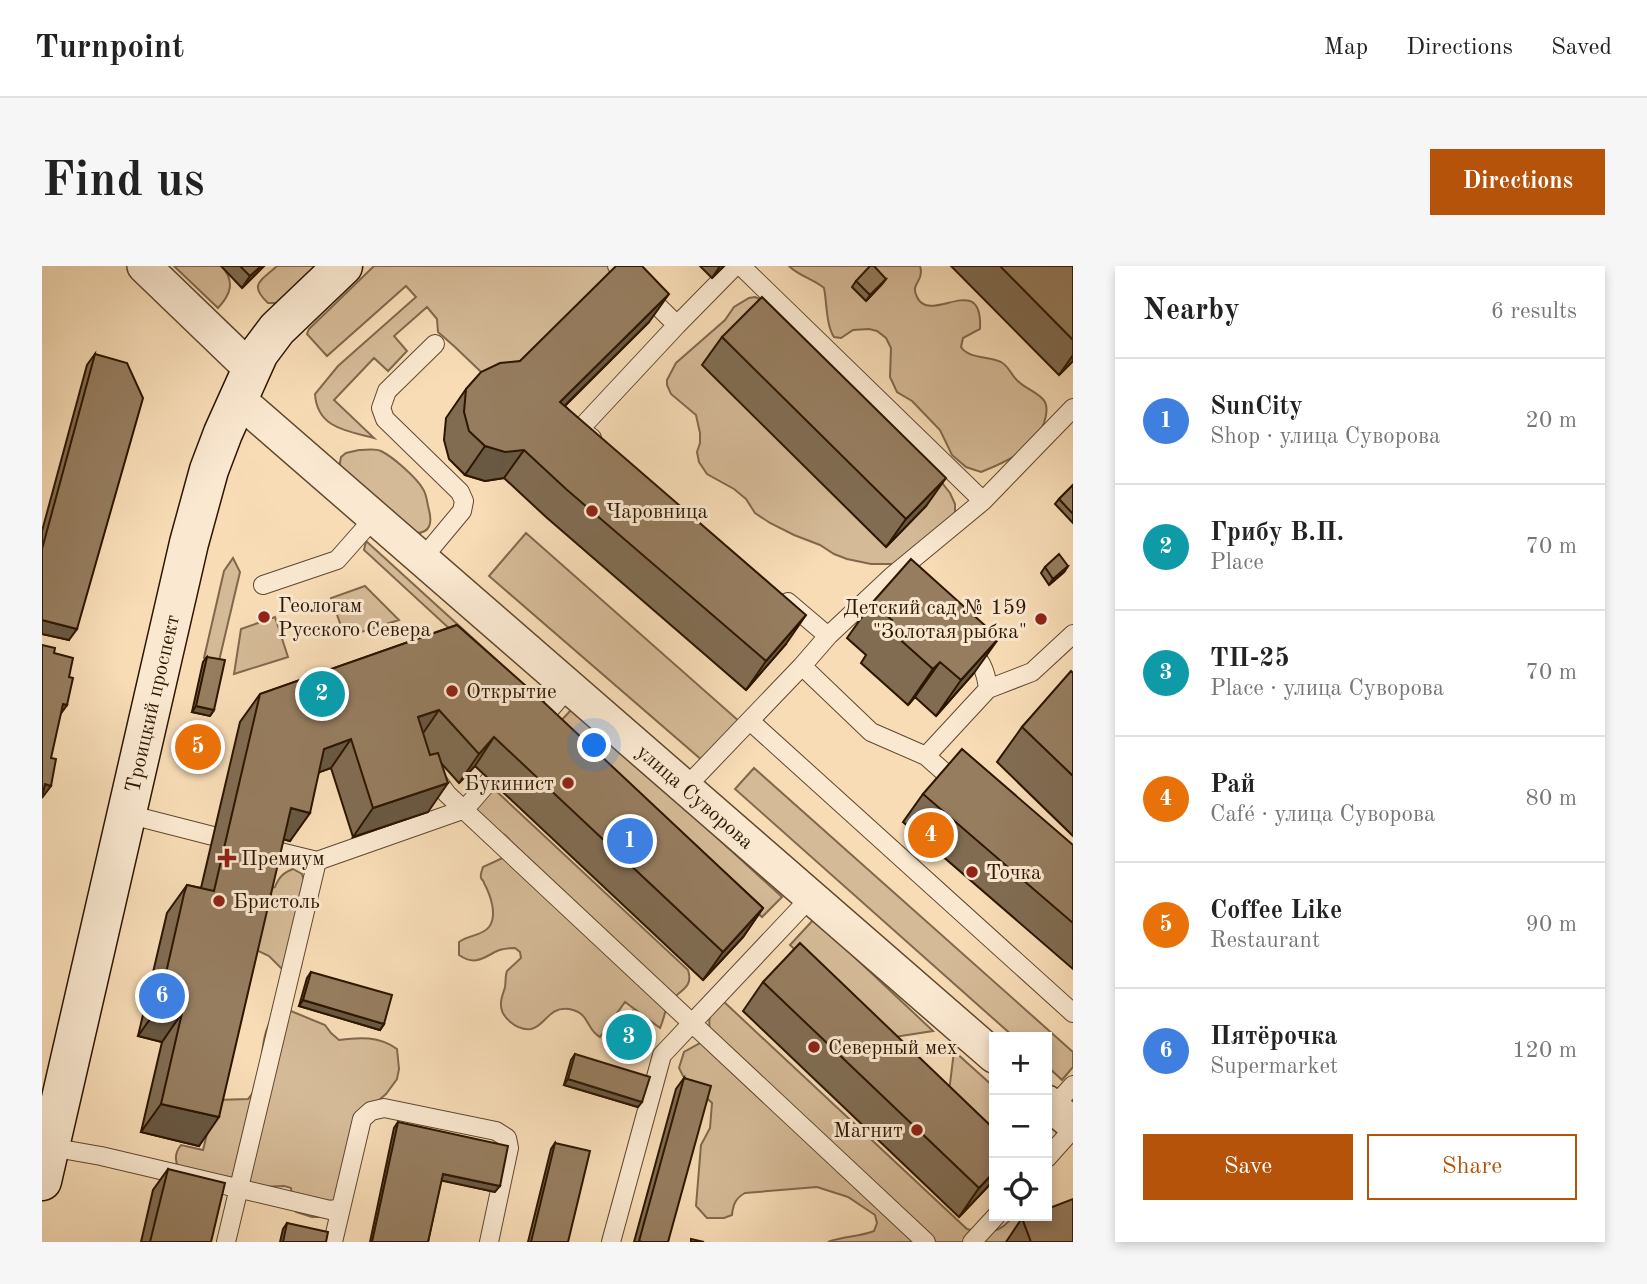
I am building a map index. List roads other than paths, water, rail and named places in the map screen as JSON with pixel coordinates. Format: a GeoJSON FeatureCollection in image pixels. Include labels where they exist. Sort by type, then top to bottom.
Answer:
{"type":"FeatureCollection","features":[{"type":"Feature","properties":{"kind":"main road","name":"Троицкий проспект"},"geometry":{"type":"LineString","coordinates":[[46,1164],[189,543],[209,470],[259,353],[277,329],[343,266]]}},
{"type":"Feature","properties":{"kind":"street","name":"улица Суворова"},"geometry":{"type":"LineString","coordinates":[[144,266],[244,384],[374,518],[989,1052]]}},
{"type":"Feature","properties":{"kind":"lane"},"geometry":{"type":"LineString","coordinates":[[617,266],[677,325]]}},
{"type":"Feature","properties":{"kind":"lane"},"geometry":{"type":"LineString","coordinates":[[601,446],[580,429],[735,266]]}},
{"type":"Feature","properties":{"kind":"lane"},"geometry":{"type":"LineString","coordinates":[[741,266],[983,501]]}},
{"type":"Feature","properties":{"kind":"lane"},"geometry":{"type":"LineString","coordinates":[[422,559],[462,511],[464,501],[460,492],[385,419],[381,408],[387,391],[435,344]]}},
{"type":"Feature","properties":{"kind":"lane"},"geometry":{"type":"LineString","coordinates":[[685,788],[828,636],[896,582],[983,501],[1073,408]]}},
{"type":"Feature","properties":{"kind":"lane"},"geometry":{"type":"LineString","coordinates":[[263,584],[337,560],[374,518]]}},
{"type":"Feature","properties":{"kind":"lane"},"geometry":{"type":"LineString","coordinates":[[776,593],[828,636]]}},
{"type":"Feature","properties":{"kind":"lane"},"geometry":{"type":"LineString","coordinates":[[926,756],[988,689],[1032,672],[1073,634]]}},
{"type":"Feature","properties":{"kind":"lane"},"geometry":{"type":"LineString","coordinates":[[958,639],[978,656],[987,674],[988,689]]}},
{"type":"Feature","properties":{"kind":"lane"},"geometry":{"type":"LineString","coordinates":[[802,666],[871,732],[926,756],[975,800]]}},
{"type":"Feature","properties":{"kind":"lane"},"geometry":{"type":"LineString","coordinates":[[528,734],[569,687]]}},
{"type":"Feature","properties":{"kind":"lane"},"geometry":{"type":"LineString","coordinates":[[750,721],[1073,1013]]}},
{"type":"Feature","properties":{"kind":"lane"},"geometry":{"type":"LineString","coordinates":[[419,755],[447,794],[926,1242]]}},
{"type":"Feature","properties":{"kind":"lane"},"geometry":{"type":"LineString","coordinates":[[268,849],[317,861],[465,809],[490,780]]}},
{"type":"Feature","properties":{"kind":"lane"},"geometry":{"type":"LineString","coordinates":[[127,814],[214,836]]}},
{"type":"Feature","properties":{"kind":"lane"},"geometry":{"type":"LineString","coordinates":[[226,1242],[317,861]]}},
{"type":"Feature","properties":{"kind":"lane"},"geometry":{"type":"LineString","coordinates":[[611,1242],[662,1055],[811,897]]}},
{"type":"Feature","properties":{"kind":"lane"},"geometry":{"type":"LineString","coordinates":[[333,1242],[362,1119],[371,1111],[384,1108],[496,1131],[507,1138],[509,1148],[489,1242]]}},
{"type":"Feature","properties":{"kind":"lane"},"geometry":{"type":"LineString","coordinates":[[1052,1144],[1064,1109]]}},
{"type":"Feature","properties":{"kind":"lane"},"geometry":{"type":"LineString","coordinates":[[46,1164],[101,1156],[330,1210],[340,1208]]}},
{"type":"Feature","properties":{"kind":"lane"},"geometry":{"type":"LineString","coordinates":[[972,1242],[991,1221]]}},
{"type":"Feature","properties":{"kind":"place","name":"Чаровница"},"geometry":{"type":"Point","coordinates":[592,511]}},
{"type":"Feature","properties":{"kind":"place","name":"Геологам Русского Севера"},"geometry":{"type":"Point","coordinates":[264,617]}},
{"type":"Feature","properties":{"kind":"place","name":"Детский сад № 159 \"Золотая рыбка\""},"geometry":{"type":"Point","coordinates":[1041,619]}},
{"type":"Feature","properties":{"kind":"place","name":"Открытие"},"geometry":{"type":"Point","coordinates":[452,691]}},
{"type":"Feature","properties":{"kind":"place","name":"Грибу В.П."},"geometry":{"type":"Point","coordinates":[322,694]}},
{"type":"Feature","properties":{"kind":"place","name":"Coffee Like"},"geometry":{"type":"Point","coordinates":[198,747]}},
{"type":"Feature","properties":{"kind":"place","name":"Букинист"},"geometry":{"type":"Point","coordinates":[568,783]}},
{"type":"Feature","properties":{"kind":"place","name":"Рай"},"geometry":{"type":"Point","coordinates":[931,835]}},
{"type":"Feature","properties":{"kind":"place","name":"SunCity"},"geometry":{"type":"Point","coordinates":[630,841]}},
{"type":"Feature","properties":{"kind":"place","name":"Премиум"},"geometry":{"type":"Point","coordinates":[227,858]}},
{"type":"Feature","properties":{"kind":"place","name":"Точка"},"geometry":{"type":"Point","coordinates":[972,872]}},
{"type":"Feature","properties":{"kind":"place","name":"Бристоль"},"geometry":{"type":"Point","coordinates":[219,901]}},
{"type":"Feature","properties":{"kind":"place","name":"Пятёрочка"},"geometry":{"type":"Point","coordinates":[162,996]}},
{"type":"Feature","properties":{"kind":"place","name":"ТП-25"},"geometry":{"type":"Point","coordinates":[629,1037]}},
{"type":"Feature","properties":{"kind":"place","name":"Северный мех"},"geometry":{"type":"Point","coordinates":[814,1047]}},
{"type":"Feature","properties":{"kind":"place","name":"Магнит"},"geometry":{"type":"Point","coordinates":[917,1130]}}]}
